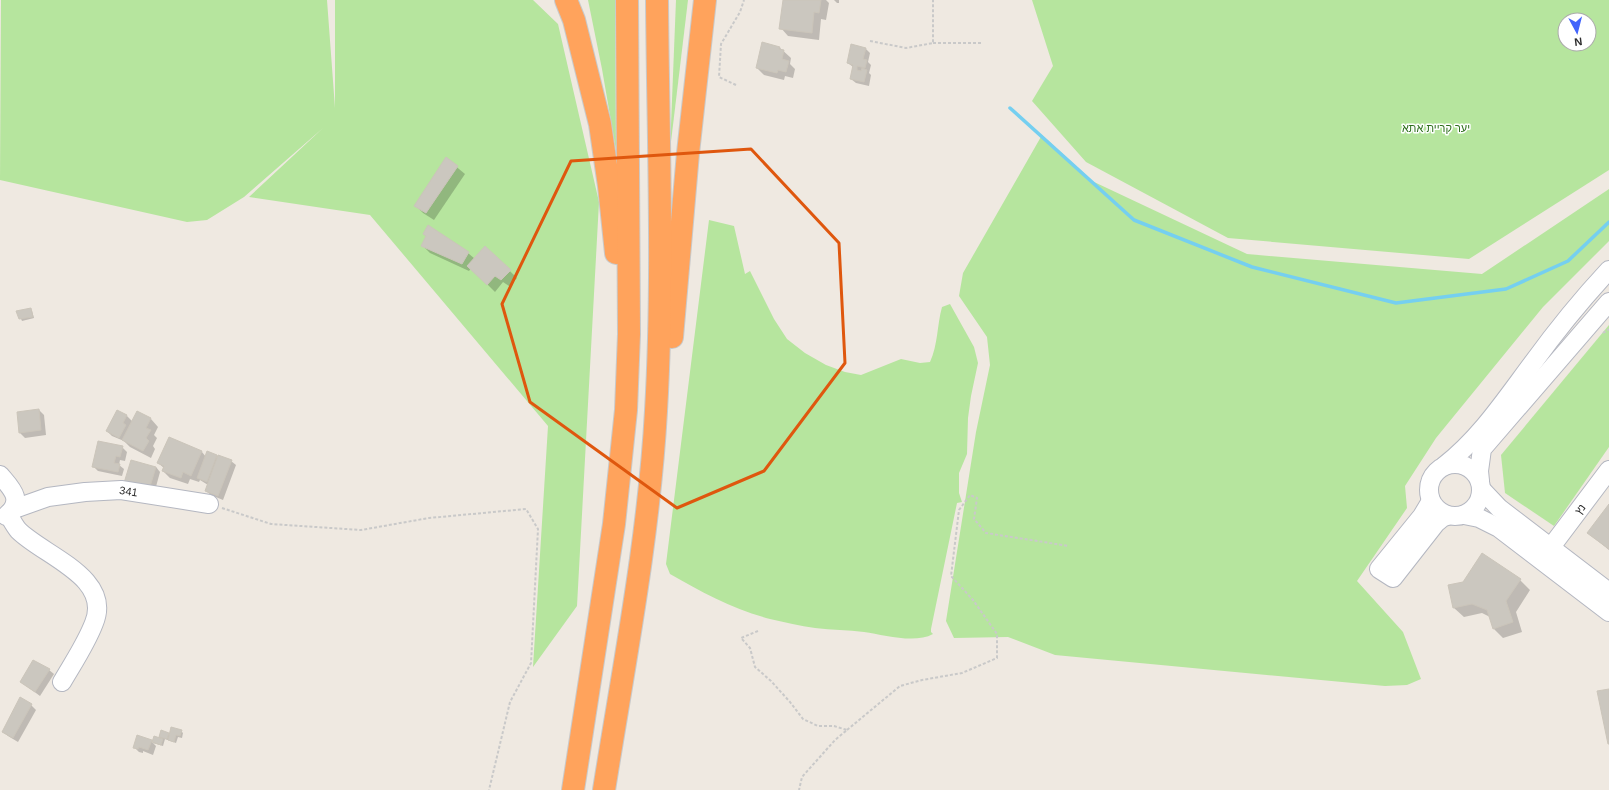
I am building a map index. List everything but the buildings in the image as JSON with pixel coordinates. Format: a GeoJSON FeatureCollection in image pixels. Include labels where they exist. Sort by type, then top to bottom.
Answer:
{"type":"FeatureCollection","features":[{"type":"Feature","properties":{"kind":"highway"},"geometry":{"type":"LineString","coordinates":[[566,0],[574,20],[600,124],[609,186],[620,301],[621,465]]}},
{"type":"Feature","properties":{"kind":"highway"},"geometry":{"type":"LineString","coordinates":[[573,790],[608,569],[621,465],[626,410],[629,334],[627,0]]}},
{"type":"Feature","properties":{"kind":"highway"},"geometry":{"type":"LineString","coordinates":[[638,574],[652,468],[659,335],[657,0]]}},
{"type":"Feature","properties":{"kind":"highway"},"geometry":{"type":"LineString","coordinates":[[604,790],[638,574],[674,320],[688,154],[705,0]]}},
{"type":"Feature","properties":{"kind":"street"},"geometry":{"type":"LineString","coordinates":[[1609,270],[1554,335],[1486,426],[1459,454],[1437,471],[1431,478],[1428,487],[1429,497],[1439,512],[1479,518],[1499,528],[1609,612]]}},
{"type":"Feature","properties":{"kind":"street"},"geometry":{"type":"LineString","coordinates":[[1431,501],[1422,516],[1379,568],[1393,578],[1436,523],[1442,518],[1468,514],[1475,508],[1480,500],[1481,485],[1479,471],[1482,449],[1609,302]]}},
{"type":"Feature","properties":{"kind":"street"},"geometry":{"type":"LineString","coordinates":[[1444,466],[1461,464],[1470,468],[1476,474],[1481,485],[1500,508],[1609,592]]}},
{"type":"Feature","properties":{"kind":"street","name":"נץ"},"geometry":{"type":"LineString","coordinates":[[1551,547],[1609,470]]}},
{"type":"Feature","properties":{"kind":"street"},"geometry":{"type":"LineString","coordinates":[[4,479],[29,494],[48,497]]}},
{"type":"Feature","properties":{"kind":"street"},"geometry":{"type":"LineString","coordinates":[[4,479],[15,495],[14,505],[5,517]]}},
{"type":"Feature","properties":{"kind":"street","name":"341"},"geometry":{"type":"LineString","coordinates":[[48,497],[85,492],[121,490],[209,504]]}},
{"type":"Feature","properties":{"kind":"street"},"geometry":{"type":"LineString","coordinates":[[5,517],[17,508],[48,497]]}},
{"type":"Feature","properties":{"kind":"street"},"geometry":{"type":"LineString","coordinates":[[5,517],[18,530],[80,575],[93,590],[98,607],[95,623],[62,682]]}},
{"type":"Feature","properties":{"kind":"path"},"geometry":{"type":"LineString","coordinates":[[736,85],[719,77],[721,44],[740,12],[744,0]]}},
{"type":"Feature","properties":{"kind":"path"},"geometry":{"type":"LineString","coordinates":[[932,0],[932,42]]}},
{"type":"Feature","properties":{"kind":"path"},"geometry":{"type":"LineString","coordinates":[[870,41],[906,48],[932,42],[983,43]]}},
{"type":"Feature","properties":{"kind":"path"},"geometry":{"type":"LineString","coordinates":[[799,790],[802,777],[835,740],[900,686],[922,680],[962,674],[997,658],[997,634],[973,600],[951,576],[959,510],[970,495],[977,498],[974,519],[986,533],[1069,546]]}},
{"type":"Feature","properties":{"kind":"path"},"geometry":{"type":"LineString","coordinates":[[209,504],[271,524],[361,530],[428,518],[526,509],[538,529],[531,663],[510,702],[489,790]]}},
{"type":"Feature","properties":{"kind":"path"},"geometry":{"type":"LineString","coordinates":[[758,630],[741,638],[750,648],[755,667],[771,681],[790,702],[802,719],[818,726],[834,726],[848,730]]}},
{"type":"Feature","properties":{"kind":"highlighted area"},"geometry":{"type":"Polygon","coordinates":[[[751,149],[839,243],[845,363],[764,471],[677,508],[530,402],[502,304],[571,161],[751,149]]]}},
{"type":"Feature","properties":{"kind":"green space"},"geometry":{"type":"Polygon","coordinates":[[[1,0],[327,0],[335,108],[335,0],[533,0],[558,24],[599,202],[577,606],[533,667],[548,426],[370,215],[249,197],[323,128],[244,197],[207,220],[187,222],[0,180],[1,0]]]}},
{"type":"Feature","properties":{"kind":"green space"},"geometry":{"type":"Polygon","coordinates":[[[588,0],[615,0],[616,150],[602,69],[588,0]]]}},
{"type":"Feature","properties":{"kind":"green space"},"geometry":{"type":"Polygon","coordinates":[[[676,0],[688,0],[670,150],[676,0]]]}},
{"type":"Feature","properties":{"kind":"green space","name":"יער קריית אתא"},"geometry":{"type":"Polygon","coordinates":[[[1032,0],[1609,0],[1609,170],[1469,259],[1228,238],[1086,162],[1032,101],[1053,66],[1032,0]]]}},
{"type":"Feature","properties":{"kind":"green space"},"geometry":{"type":"Polygon","coordinates":[[[1042,135],[1092,181],[1247,254],[1482,274],[1609,189],[1609,241],[1543,307],[1436,438],[1405,486],[1407,508],[1357,581],[1403,632],[1421,679],[1407,685],[1385,686],[1055,655],[1008,637],[954,638],[946,621],[976,432],[990,365],[987,337],[959,296],[963,273],[1042,135]]]}},
{"type":"Feature","properties":{"kind":"green space"},"geometry":{"type":"Polygon","coordinates":[[[709,220],[734,226],[745,274],[750,271],[774,319],[787,339],[805,353],[826,365],[845,372],[861,375],[901,359],[920,363],[930,362],[935,349],[942,307],[950,304],[974,347],[978,363],[968,418],[967,454],[959,473],[959,493],[962,502],[957,503],[931,629],[933,634],[926,637],[909,639],[864,632],[815,628],[770,619],[744,611],[718,600],[670,574],[666,564],[709,220]]]}},
{"type":"Feature","properties":{"kind":"green space"},"geometry":{"type":"Polygon","coordinates":[[[1609,325],[1609,447],[1554,526],[1505,493],[1501,455],[1609,325]]]}},
{"type":"Feature","properties":{"kind":"waterway"},"geometry":{"type":"LineString","coordinates":[[1010,108],[1134,220],[1252,267],[1396,303],[1506,289],[1568,261],[1609,222]]}}]}
